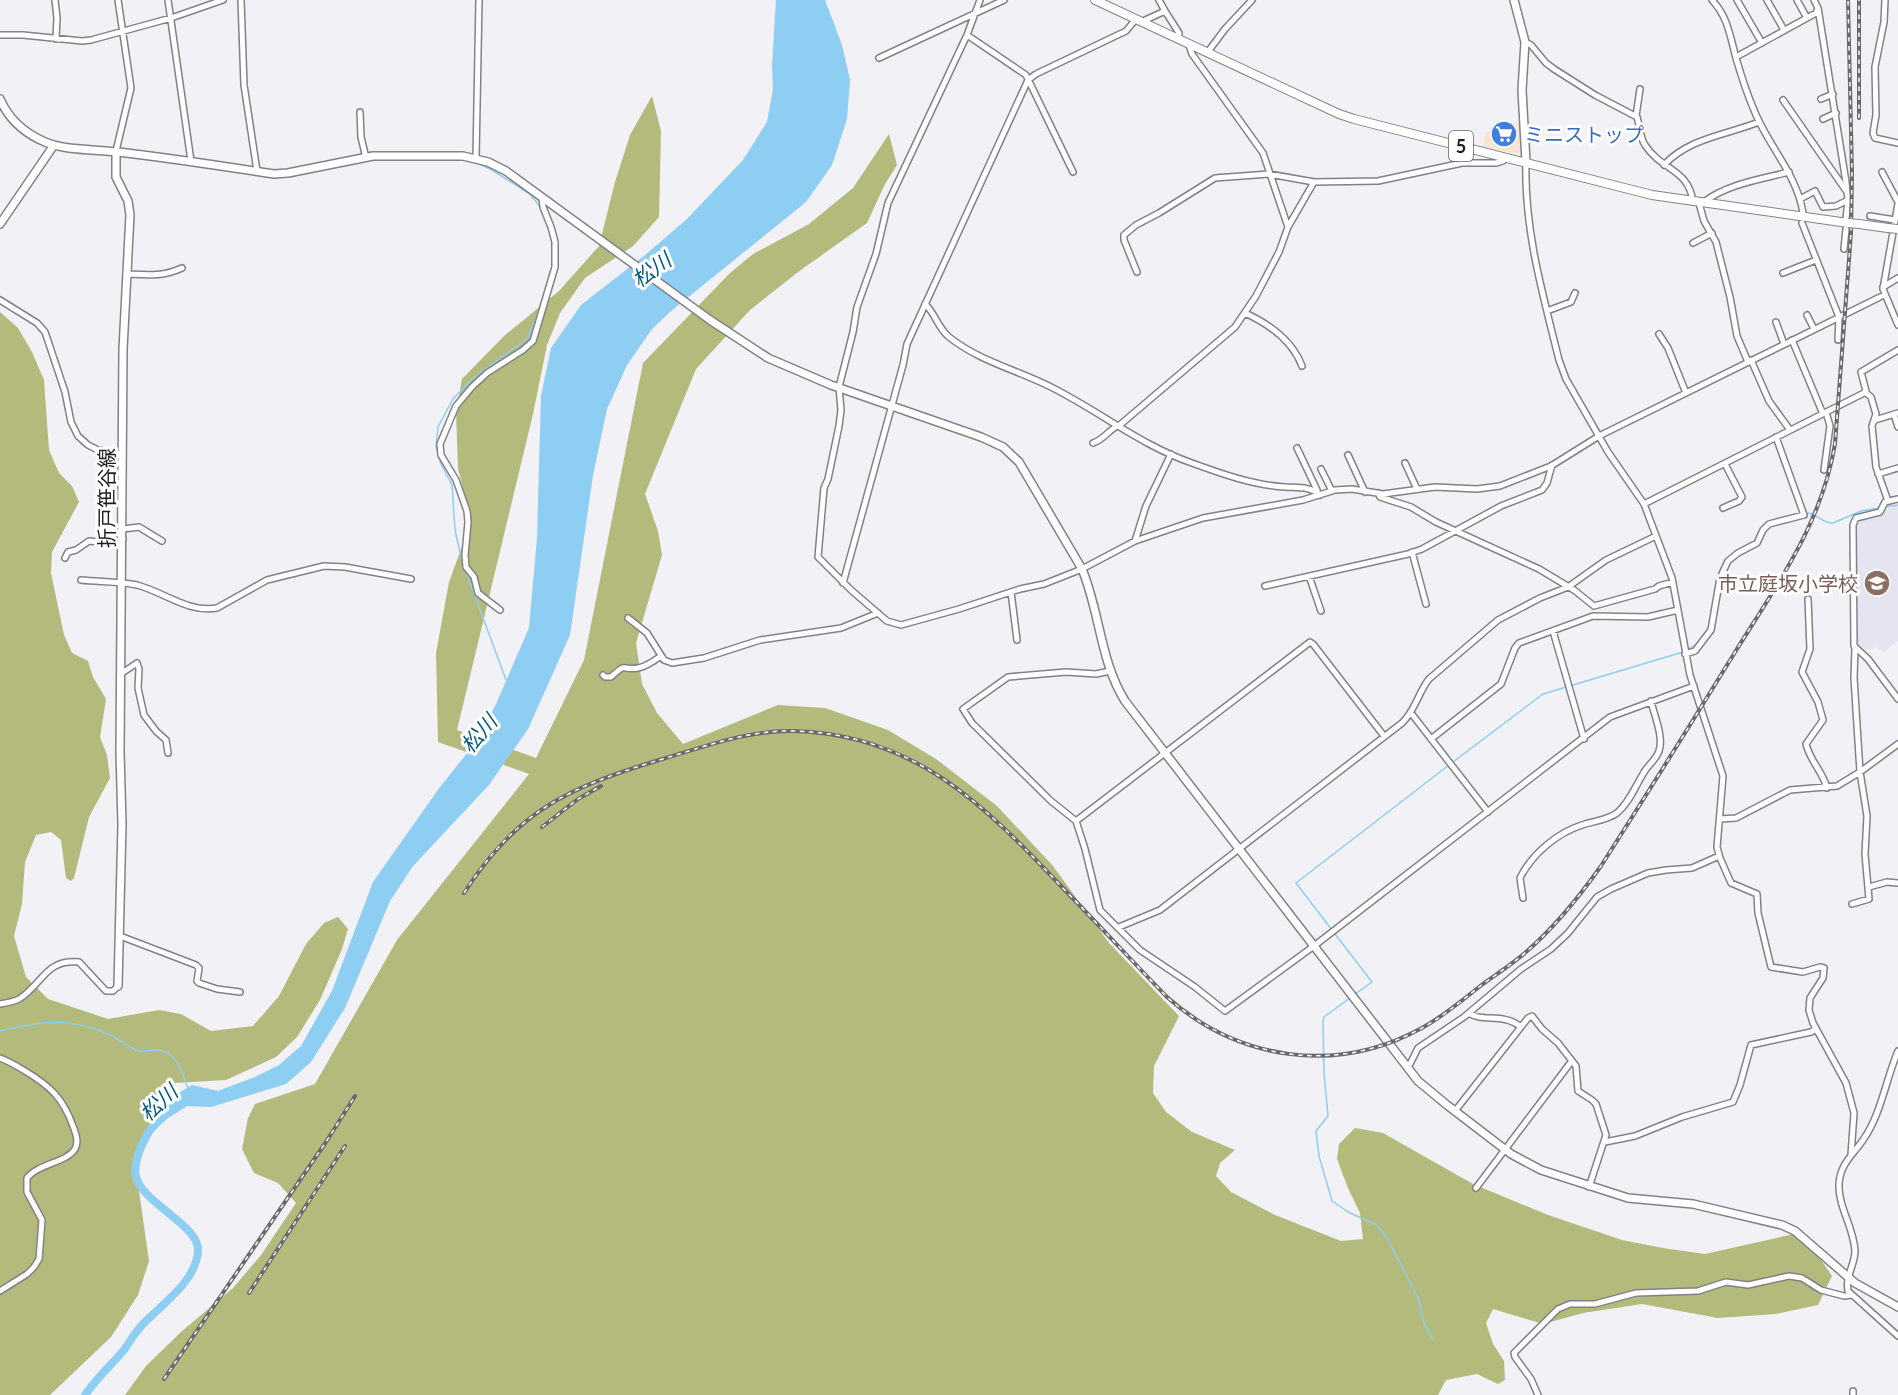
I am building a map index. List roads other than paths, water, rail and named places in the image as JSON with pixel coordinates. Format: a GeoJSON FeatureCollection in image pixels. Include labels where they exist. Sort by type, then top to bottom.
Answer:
{"type":"FeatureCollection","features":[{"type":"Feature","properties":{"kind":"main road","name":"5"},"geometry":{"type":"LineString","coordinates":[[1095,0],[1339,114],[1652,195],[1897,230]]}},
{"type":"Feature","properties":{"kind":"street"},"geometry":{"type":"LineString","coordinates":[[55,0],[56,39]]}},
{"type":"Feature","properties":{"kind":"street"},"geometry":{"type":"LineString","coordinates":[[116,151],[131,88],[118,0]]}},
{"type":"Feature","properties":{"kind":"street"},"geometry":{"type":"LineString","coordinates":[[168,0],[191,161]]}},
{"type":"Feature","properties":{"kind":"street"},"geometry":{"type":"LineString","coordinates":[[0,35],[23,35],[82,42],[171,18],[223,0]]}},
{"type":"Feature","properties":{"kind":"street"},"geometry":{"type":"LineString","coordinates":[[241,0],[244,85],[257,171]]}},
{"type":"Feature","properties":{"kind":"street"},"geometry":{"type":"LineString","coordinates":[[476,158],[479,0]]}},
{"type":"Feature","properties":{"kind":"street"},"geometry":{"type":"LineString","coordinates":[[980,0],[967,35],[888,203],[876,254],[857,307],[854,332],[839,388],[840,418],[828,479],[824,488],[818,557],[843,583],[890,622],[901,625],[1044,584],[1082,569],[1135,541],[1203,518],[1332,491],[1352,489],[1378,493],[1442,487],[1477,489],[1500,486],[1552,465],[1599,436],[1884,295]]}},
{"type":"Feature","properties":{"kind":"street"},"geometry":{"type":"LineString","coordinates":[[879,58],[1004,0]]}},
{"type":"Feature","properties":{"kind":"street"},"geometry":{"type":"LineString","coordinates":[[1159,0],[1179,33],[1178,39]]}},
{"type":"Feature","properties":{"kind":"street"},"geometry":{"type":"LineString","coordinates":[[1208,53],[1221,34],[1252,0]]}},
{"type":"Feature","properties":{"kind":"street"},"geometry":{"type":"LineString","coordinates":[[1514,0],[1525,42],[1522,90],[1527,213],[1547,311],[1563,371],[1599,436],[1644,504],[1673,582],[1685,654],[1723,777],[1717,844],[1719,856],[1731,883],[1736,887],[1756,893],[1758,913],[1771,967],[1803,972],[1824,968],[1823,978],[1809,1002],[1809,1014],[1846,1083],[1854,1113],[1851,1155]]}},
{"type":"Feature","properties":{"kind":"street"},"geometry":{"type":"LineString","coordinates":[[1712,0],[1720,8],[1726,21],[1759,122],[1789,172],[1803,213]]}},
{"type":"Feature","properties":{"kind":"street"},"geometry":{"type":"LineString","coordinates":[[1737,0],[1762,43]]}},
{"type":"Feature","properties":{"kind":"street"},"geometry":{"type":"LineString","coordinates":[[1767,0],[1784,30]]}},
{"type":"Feature","properties":{"kind":"street"},"geometry":{"type":"LineString","coordinates":[[1797,0],[1807,18]]}},
{"type":"Feature","properties":{"kind":"street"},"geometry":{"type":"LineString","coordinates":[[1814,0],[1818,8],[1833,94],[1848,196],[1844,249]]}},
{"type":"Feature","properties":{"kind":"street"},"geometry":{"type":"LineString","coordinates":[[1885,0],[1884,21],[1875,67],[1876,115],[1873,133],[1875,138],[1898,143]]}},
{"type":"Feature","properties":{"kind":"street"},"geometry":{"type":"LineString","coordinates":[[1736,57],[1816,13],[1818,8]]}},
{"type":"Feature","properties":{"kind":"street"},"geometry":{"type":"LineString","coordinates":[[843,583],[907,344],[1029,79],[1126,32],[1138,21],[1165,11]]}},
{"type":"Feature","properties":{"kind":"street"},"geometry":{"type":"LineString","coordinates":[[967,35],[1026,75],[1073,172]]}},
{"type":"Feature","properties":{"kind":"street"},"geometry":{"type":"LineString","coordinates":[[1525,42],[1531,45],[1554,69],[1595,95],[1636,116]]}},
{"type":"Feature","properties":{"kind":"street"},"geometry":{"type":"LineString","coordinates":[[1189,45],[1192,54],[1263,153],[1288,227]]}},
{"type":"Feature","properties":{"kind":"street"},"geometry":{"type":"LineString","coordinates":[[1640,89],[1636,116],[1644,144],[1664,165],[1689,184],[1704,221],[1712,233],[1724,269],[1737,336],[1769,401],[1790,430]]}},
{"type":"Feature","properties":{"kind":"street"},"geometry":{"type":"LineString","coordinates":[[1821,99],[1833,94]]}},
{"type":"Feature","properties":{"kind":"street"},"geometry":{"type":"LineString","coordinates":[[0,99],[9,116],[17,124],[27,132],[54,145],[116,151],[274,174],[366,158],[463,156],[476,158],[506,171],[738,340],[768,358],[839,388],[981,437],[1008,451],[1024,470],[1082,569],[1089,585],[1110,671],[1125,701],[1423,1086],[1504,1149],[1541,1170],[1628,1198],[1693,1204],[1782,1225],[1795,1231],[1848,1277],[1898,1307]]}},
{"type":"Feature","properties":{"kind":"street"},"geometry":{"type":"LineString","coordinates":[[1783,100],[1848,196]]}},
{"type":"Feature","properties":{"kind":"street"},"geometry":{"type":"LineString","coordinates":[[360,112],[360,128],[366,158]]}},
{"type":"Feature","properties":{"kind":"street"},"geometry":{"type":"LineString","coordinates":[[1822,119],[1836,112]]}},
{"type":"Feature","properties":{"kind":"street"},"geometry":{"type":"LineString","coordinates":[[1664,165],[1676,154],[1712,136],[1759,122]]}},
{"type":"Feature","properties":{"kind":"street"},"geometry":{"type":"LineString","coordinates":[[0,224],[54,145]]}},
{"type":"Feature","properties":{"kind":"street","name":"折戸笹谷線"},"geometry":{"type":"LineString","coordinates":[[116,151],[116,177],[130,207],[123,349],[118,986]]}},
{"type":"Feature","properties":{"kind":"street"},"geometry":{"type":"LineString","coordinates":[[1137,272],[1123,236],[1215,178],[1269,174],[1314,182],[1378,181],[1462,164],[1496,163],[1506,158]]}},
{"type":"Feature","properties":{"kind":"street"},"geometry":{"type":"LineString","coordinates":[[1698,202],[1745,184],[1789,172]]}},
{"type":"Feature","properties":{"kind":"street"},"geometry":{"type":"LineString","coordinates":[[1882,172],[1898,203],[1883,287],[1884,295],[1898,325]]}},
{"type":"Feature","properties":{"kind":"street"},"geometry":{"type":"LineString","coordinates":[[1093,443],[1102,439],[1235,327],[1284,242],[1288,227],[1314,182]]}},
{"type":"Feature","properties":{"kind":"street"},"geometry":{"type":"LineString","coordinates":[[1800,200],[1815,191],[1823,207],[1836,206],[1848,196]]}},
{"type":"Feature","properties":{"kind":"street"},"geometry":{"type":"LineString","coordinates":[[500,610],[478,593],[474,577],[466,567],[467,511],[456,480],[443,460],[440,444],[456,406],[472,387],[487,373],[533,341],[555,267],[553,235],[543,207],[542,197]]}},
{"type":"Feature","properties":{"kind":"street"},"geometry":{"type":"LineString","coordinates":[[1870,216],[1896,218]]}},
{"type":"Feature","properties":{"kind":"street"},"geometry":{"type":"LineString","coordinates":[[1802,223],[1839,317],[1838,340]]}},
{"type":"Feature","properties":{"kind":"street"},"geometry":{"type":"LineString","coordinates":[[1693,243],[1712,233]]}},
{"type":"Feature","properties":{"kind":"street"},"geometry":{"type":"LineString","coordinates":[[1783,273],[1815,260]]}},
{"type":"Feature","properties":{"kind":"street"},"geometry":{"type":"LineString","coordinates":[[126,274],[161,276],[183,268]]}},
{"type":"Feature","properties":{"kind":"street"},"geometry":{"type":"LineString","coordinates":[[1883,287],[1898,278]]}},
{"type":"Feature","properties":{"kind":"street"},"geometry":{"type":"LineString","coordinates":[[1547,311],[1571,302],[1575,293]]}},
{"type":"Feature","properties":{"kind":"street"},"geometry":{"type":"LineString","coordinates":[[0,300],[37,323],[45,332],[65,392],[71,422],[78,436],[98,450],[123,454]]}},
{"type":"Feature","properties":{"kind":"street"},"geometry":{"type":"LineString","coordinates":[[925,304],[943,331],[958,343],[990,362],[1050,387],[1118,424],[1147,443],[1191,463],[1241,479],[1281,487],[1312,489],[1318,494]]}},
{"type":"Feature","properties":{"kind":"street"},"geometry":{"type":"LineString","coordinates":[[1245,313],[1268,326],[1284,339],[1302,366]]}},
{"type":"Feature","properties":{"kind":"street"},"geometry":{"type":"LineString","coordinates":[[1807,315],[1814,329]]}},
{"type":"Feature","properties":{"kind":"street"},"geometry":{"type":"LineString","coordinates":[[1776,322],[1784,344]]}},
{"type":"Feature","properties":{"kind":"street"},"geometry":{"type":"LineString","coordinates":[[1659,334],[1668,348],[1686,393]]}},
{"type":"Feature","properties":{"kind":"street"},"geometry":{"type":"LineString","coordinates":[[1792,340],[1830,426],[1824,470]]}},
{"type":"Feature","properties":{"kind":"street"},"geometry":{"type":"LineString","coordinates":[[1888,501],[1878,474],[1872,427],[1876,416],[1871,398],[1865,392],[1861,372],[1898,350]]}},
{"type":"Feature","properties":{"kind":"street"},"geometry":{"type":"LineString","coordinates":[[1644,504],[1865,392]]}},
{"type":"Feature","properties":{"kind":"street"},"geometry":{"type":"LineString","coordinates":[[1875,420],[1896,413],[1898,427]]}},
{"type":"Feature","properties":{"kind":"street"},"geometry":{"type":"LineString","coordinates":[[1685,654],[1695,651],[1712,630],[1720,578],[1728,561],[1757,543],[1768,525],[1804,515],[1776,437]]}},
{"type":"Feature","properties":{"kind":"street"},"geometry":{"type":"LineString","coordinates":[[1297,448],[1318,494]]}},
{"type":"Feature","properties":{"kind":"street"},"geometry":{"type":"LineString","coordinates":[[1135,541],[1146,506],[1171,454]]}},
{"type":"Feature","properties":{"kind":"street"},"geometry":{"type":"LineString","coordinates":[[1348,455],[1365,492]]}},
{"type":"Feature","properties":{"kind":"street"},"geometry":{"type":"LineString","coordinates":[[1405,463],[1417,489]]}},
{"type":"Feature","properties":{"kind":"street"},"geometry":{"type":"LineString","coordinates":[[1723,508],[1739,501],[1742,497],[1725,464]]}},
{"type":"Feature","properties":{"kind":"street"},"geometry":{"type":"LineString","coordinates":[[1265,586],[1422,549],[1501,506],[1542,490],[1547,483],[1552,465]]}},
{"type":"Feature","properties":{"kind":"street"},"geometry":{"type":"LineString","coordinates":[[1878,474],[1898,468]]}},
{"type":"Feature","properties":{"kind":"street"},"geometry":{"type":"LineString","coordinates":[[1321,469],[1332,491]]}},
{"type":"Feature","properties":{"kind":"street"},"geometry":{"type":"LineString","coordinates":[[1378,493],[1380,497],[1411,507],[1454,530],[1539,569],[1569,586],[1590,604],[1596,606],[1656,590],[1659,586],[1673,582]]}},
{"type":"Feature","properties":{"kind":"street"},"geometry":{"type":"LineString","coordinates":[[1852,904],[1869,899],[1865,855],[1868,816],[1860,771],[1854,685],[1853,522],[1860,516],[1880,512],[1888,501],[1898,499]]}},
{"type":"Feature","properties":{"kind":"street"},"geometry":{"type":"LineString","coordinates":[[123,529],[140,528],[162,542]]}},
{"type":"Feature","properties":{"kind":"street"},"geometry":{"type":"LineString","coordinates":[[1119,927],[1155,914],[1402,723],[1411,713],[1429,679],[1489,627],[1508,614],[1569,586],[1606,560],[1656,536]]}},
{"type":"Feature","properties":{"kind":"street"},"geometry":{"type":"LineString","coordinates":[[65,558],[68,552],[79,549],[87,542],[93,540],[108,543],[123,538]]}},
{"type":"Feature","properties":{"kind":"street"},"geometry":{"type":"LineString","coordinates":[[1412,552],[1426,604]]}},
{"type":"Feature","properties":{"kind":"street"},"geometry":{"type":"LineString","coordinates":[[81,580],[140,586],[179,603],[210,609],[217,608],[267,580],[324,566],[345,567],[411,579]]}},
{"type":"Feature","properties":{"kind":"street"},"geometry":{"type":"LineString","coordinates":[[1309,576],[1321,611]]}},
{"type":"Feature","properties":{"kind":"street"},"geometry":{"type":"LineString","coordinates":[[1011,592],[1017,640]]}},
{"type":"Feature","properties":{"kind":"street"},"geometry":{"type":"LineString","coordinates":[[1808,599],[1810,646],[1802,672],[1818,702],[1823,720],[1806,744],[1814,765],[1822,775],[1827,788]]}},
{"type":"Feature","properties":{"kind":"street"},"geometry":{"type":"LineString","coordinates":[[1594,616],[1596,606]]}},
{"type":"Feature","properties":{"kind":"street"},"geometry":{"type":"LineString","coordinates":[[1431,739],[1503,683],[1518,644],[1594,616],[1648,617],[1678,610]]}},
{"type":"Feature","properties":{"kind":"street"},"geometry":{"type":"LineString","coordinates":[[628,618],[647,633],[661,656],[669,662],[693,661],[760,640],[849,626],[878,613]]}},
{"type":"Feature","properties":{"kind":"street"},"geometry":{"type":"LineString","coordinates":[[1553,631],[1584,739]]}},
{"type":"Feature","properties":{"kind":"street"},"geometry":{"type":"LineString","coordinates":[[1076,821],[1310,642],[1384,736]]}},
{"type":"Feature","properties":{"kind":"street"},"geometry":{"type":"LineString","coordinates":[[1855,648],[1868,659],[1898,699]]}},
{"type":"Feature","properties":{"kind":"street"},"geometry":{"type":"LineString","coordinates":[[603,675],[611,677],[623,667],[642,667],[661,656]]}},
{"type":"Feature","properties":{"kind":"street"},"geometry":{"type":"LineString","coordinates":[[122,673],[138,663],[138,688],[144,715],[166,740],[168,753]]}},
{"type":"Feature","properties":{"kind":"street"},"geometry":{"type":"LineString","coordinates":[[1110,671],[1096,674],[1070,671],[1008,677],[963,709],[972,723],[1052,801],[1076,821],[1099,908],[1140,950],[1195,987],[1225,1011],[1314,946],[1617,713],[1694,686]]}},
{"type":"Feature","properties":{"kind":"street"},"geometry":{"type":"LineString","coordinates":[[1523,898],[1520,879],[1535,856],[1555,838],[1569,830],[1614,815],[1633,793],[1659,750],[1659,736],[1651,701]]}},
{"type":"Feature","properties":{"kind":"street"},"geometry":{"type":"LineString","coordinates":[[1411,713],[1488,812]]}},
{"type":"Feature","properties":{"kind":"street"},"geometry":{"type":"LineString","coordinates":[[1720,819],[1736,818],[1790,790],[1827,788],[1843,784],[1898,744]]}},
{"type":"Feature","properties":{"kind":"street"},"geometry":{"type":"LineString","coordinates":[[1408,1068],[1418,1048],[1469,1013],[1521,969],[1551,949],[1577,923],[1592,902],[1603,893],[1648,873],[1692,868],[1719,856]]}},
{"type":"Feature","properties":{"kind":"street"},"geometry":{"type":"LineString","coordinates":[[1869,886],[1887,882],[1898,883]]}},
{"type":"Feature","properties":{"kind":"street"},"geometry":{"type":"LineString","coordinates":[[120,936],[196,966],[199,968],[199,983],[217,989],[240,992]]}},
{"type":"Feature","properties":{"kind":"street"},"geometry":{"type":"LineString","coordinates":[[0,1004],[16,1001],[49,970],[66,961],[78,962],[84,966],[106,992],[113,992],[118,986]]}},
{"type":"Feature","properties":{"kind":"street"},"geometry":{"type":"LineString","coordinates":[[1469,1013],[1474,1016],[1508,1019],[1521,1027]]}},
{"type":"Feature","properties":{"kind":"street"},"geometry":{"type":"LineString","coordinates":[[1455,1111],[1528,1017],[1532,1017],[1558,1043],[1577,1068],[1578,1091],[1592,1100],[1598,1108],[1605,1131],[1605,1142],[1589,1187]]}},
{"type":"Feature","properties":{"kind":"street"},"geometry":{"type":"LineString","coordinates":[[1605,1142],[1635,1136],[1682,1117],[1733,1102],[1751,1045],[1812,1032],[1816,1029]]}},
{"type":"Feature","properties":{"kind":"street"},"geometry":{"type":"LineString","coordinates":[[1898,1051],[1870,1127],[1841,1172],[1839,1186],[1855,1250],[1847,1288],[1898,1336]]}},
{"type":"Feature","properties":{"kind":"street"},"geometry":{"type":"LineString","coordinates":[[0,1058],[44,1083],[59,1098],[71,1120],[77,1140],[72,1152],[36,1170],[27,1178],[27,1192],[42,1220],[39,1259],[27,1274],[0,1291]]}},
{"type":"Feature","properties":{"kind":"street"},"geometry":{"type":"LineString","coordinates":[[1476,1188],[1571,1062]]}},
{"type":"Feature","properties":{"kind":"street"},"geometry":{"type":"LineString","coordinates":[[1538,1395],[1531,1379],[1514,1353],[1558,1309],[1566,1305],[1595,1304],[1640,1293],[1698,1291],[1726,1282],[1748,1285],[1789,1276],[1802,1278],[1821,1290],[1844,1296],[1852,1295]]}},
{"type":"Feature","properties":{"kind":"water"},"geometry":{"type":"Polygon","coordinates":[[[776,0],[825,0],[842,45],[850,80],[847,119],[832,165],[806,202],[671,311],[652,329],[627,365],[607,409],[593,475],[570,635],[528,729],[489,785],[413,866],[390,901],[345,1008],[311,1062],[286,1084],[211,1107],[187,1106],[170,1117],[167,1100],[192,1085],[218,1091],[279,1065],[301,1046],[332,991],[373,882],[440,787],[477,741],[497,702],[529,628],[537,538],[541,396],[551,348],[581,305],[687,219],[743,160],[767,122],[773,89],[776,0]]]}},
{"type":"Feature","properties":{"kind":"waterway"},"geometry":{"type":"LineString","coordinates":[[475,162],[530,194],[541,208]]}},
{"type":"Feature","properties":{"kind":"waterway"},"geometry":{"type":"LineString","coordinates":[[548,226],[553,248]]}},
{"type":"Feature","properties":{"kind":"waterway"},"geometry":{"type":"LineString","coordinates":[[463,565],[455,530],[452,485],[440,462],[436,446],[438,427],[453,399],[472,379],[528,338],[542,302]]}},
{"type":"Feature","properties":{"kind":"waterway"},"geometry":{"type":"LineString","coordinates":[[1884,507],[1898,505]]}},
{"type":"Feature","properties":{"kind":"waterway"},"geometry":{"type":"LineString","coordinates":[[1807,513],[1833,523],[1861,511],[1879,508]]}},
{"type":"Feature","properties":{"kind":"waterway"},"geometry":{"type":"LineString","coordinates":[[1759,532],[1765,524]]}},
{"type":"Feature","properties":{"kind":"waterway"},"geometry":{"type":"LineString","coordinates":[[1719,574],[1723,565]]}},
{"type":"Feature","properties":{"kind":"waterway"},"geometry":{"type":"LineString","coordinates":[[465,569],[506,680]]}},
{"type":"Feature","properties":{"kind":"waterway"},"geometry":{"type":"LineString","coordinates":[[1687,650],[1696,645]]}},
{"type":"Feature","properties":{"kind":"waterway"},"geometry":{"type":"LineString","coordinates":[[1453,762],[1543,694],[1683,652]]}},
{"type":"Feature","properties":{"kind":"waterway"},"geometry":{"type":"LineString","coordinates":[[1332,930],[1296,883],[1449,765]]}},
{"type":"Feature","properties":{"kind":"waterway"},"geometry":{"type":"LineString","coordinates":[[1335,934],[1372,982],[1354,995]]}},
{"type":"Feature","properties":{"kind":"waterway"},"geometry":{"type":"LineString","coordinates":[[1350,998],[1324,1017],[1323,1022],[1328,1116],[1316,1131],[1319,1156],[1332,1201],[1348,1212],[1377,1225],[1387,1238],[1418,1298],[1424,1323],[1433,1340]]}},
{"type":"Feature","properties":{"kind":"waterway"},"geometry":{"type":"LineString","coordinates":[[0,1031],[54,1022],[94,1029],[138,1051],[155,1050],[169,1054],[178,1063],[188,1089]]}},
{"type":"Feature","properties":{"kind":"waterway","name":"松川"},"geometry":{"type":"LineString","coordinates":[[85,1395],[140,1328],[185,1282],[195,1263],[198,1253],[197,1243],[182,1224],[141,1187],[135,1172],[137,1160],[148,1133],[177,1104]]}},
{"type":"Feature","properties":{"kind":"railway"},"geometry":{"type":"LineString","coordinates":[[464,893],[503,842],[524,823],[570,793],[624,771],[758,733],[793,731],[836,735],[875,745],[910,760],[943,779],[974,801],[1031,855],[1167,997],[1195,1018],[1225,1035],[1256,1047],[1288,1054],[1321,1056],[1355,1052],[1388,1043],[1435,1020],[1537,942],[1593,878],[1780,581],[1808,529],[1819,502],[1835,444],[1851,233],[1848,0]]}},
{"type":"Feature","properties":{"kind":"railway"},"geometry":{"type":"LineString","coordinates":[[1859,0],[1859,118]]}},
{"type":"Feature","properties":{"kind":"railway"},"geometry":{"type":"LineString","coordinates":[[542,827],[578,799],[601,786]]}},
{"type":"Feature","properties":{"kind":"railway"},"geometry":{"type":"LineString","coordinates":[[164,1379],[355,1096]]}},
{"type":"Feature","properties":{"kind":"railway"},"geometry":{"type":"LineString","coordinates":[[249,1293],[345,1146]]}},
{"type":"Feature","properties":{"kind":"place","name":"ミニストップ"},"geometry":{"type":"Point","coordinates":[1504,134]}},
{"type":"Feature","properties":{"kind":"place","name":"市立庭坂小学校"},"geometry":{"type":"Point","coordinates":[1877,583]}}]}
